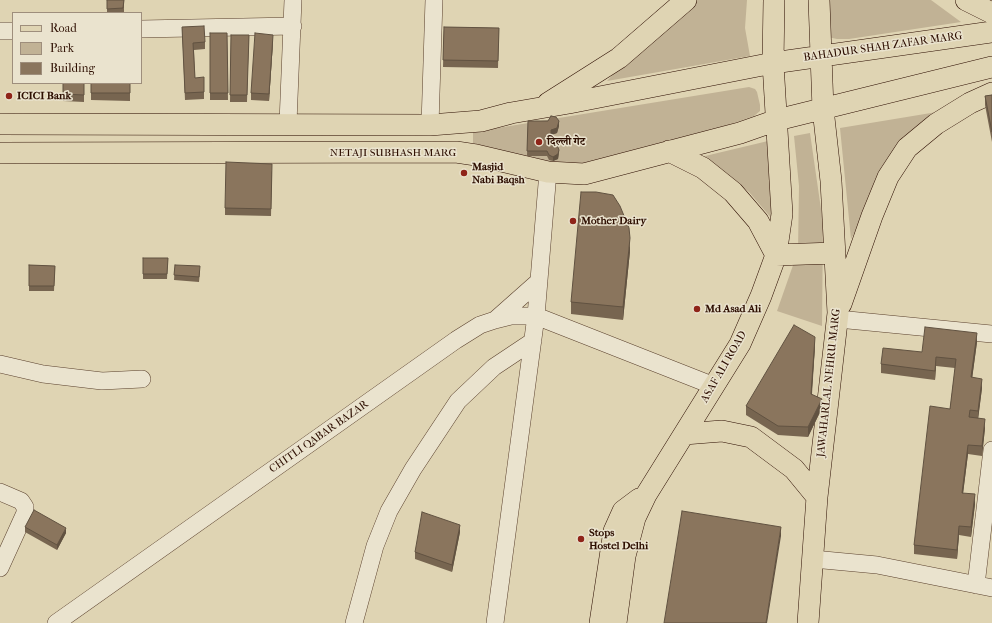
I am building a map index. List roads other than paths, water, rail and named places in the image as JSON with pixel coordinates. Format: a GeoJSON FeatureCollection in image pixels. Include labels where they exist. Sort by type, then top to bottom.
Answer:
{"type":"FeatureCollection","features":[{"type":"Feature","properties":{"kind":"main road"},"geometry":{"type":"LineString","coordinates":[[541,107],[619,58],[686,0]]}},
{"type":"Feature","properties":{"kind":"main road"},"geometry":{"type":"LineString","coordinates":[[0,124],[288,123],[430,125],[481,121],[541,107],[569,103],[773,62],[774,0]]}},
{"type":"Feature","properties":{"kind":"main road","name":"JAWAHARLAL NEHRU MARG"},"geometry":{"type":"LineString","coordinates":[[808,623],[817,497],[838,316],[831,181],[823,109],[819,0]]}},
{"type":"Feature","properties":{"kind":"main road"},"geometry":{"type":"LineString","coordinates":[[966,0],[992,13]]}},
{"type":"Feature","properties":{"kind":"main road","name":"BAHADUR SHAH ZAFAR MARG"},"geometry":{"type":"LineString","coordinates":[[773,62],[992,32]]}},
{"type":"Feature","properties":{"kind":"main road","name":"ASAF ALI ROAD"},"geometry":{"type":"LineString","coordinates":[[616,623],[625,556],[635,518],[646,494],[740,344],[761,296],[776,255],[782,214],[773,62]]}},
{"type":"Feature","properties":{"kind":"main road"},"geometry":{"type":"LineString","coordinates":[[823,109],[992,67]]}},
{"type":"Feature","properties":{"kind":"main road"},"geometry":{"type":"LineString","coordinates":[[838,316],[872,216],[888,177],[907,148],[936,124],[970,103],[992,94]]}},
{"type":"Feature","properties":{"kind":"main road","name":"NETAJI SUBHASH MARG"},"geometry":{"type":"LineString","coordinates":[[0,153],[456,152],[476,154],[548,172],[584,174],[740,133],[777,120],[823,109]]}},
{"type":"Feature","properties":{"kind":"main road"},"geometry":{"type":"LineString","coordinates":[[669,151],[703,168],[733,192],[758,221],[776,255],[835,253]]}},
{"type":"Feature","properties":{"kind":"main road"},"geometry":{"type":"LineString","coordinates":[[684,434],[722,431],[751,437],[794,469],[817,497]]}},
{"type":"Feature","properties":{"kind":"main road","name":"ASAF ALI ROAD"},"geometry":{"type":"LineString","coordinates":[[600,623],[614,531],[623,510],[646,494]]}},
{"type":"Feature","properties":{"kind":"street"},"geometry":{"type":"LineString","coordinates":[[288,123],[294,0]]}},
{"type":"Feature","properties":{"kind":"street"},"geometry":{"type":"LineString","coordinates":[[430,125],[434,0]]}},
{"type":"Feature","properties":{"kind":"street"},"geometry":{"type":"LineString","coordinates":[[142,29],[293,26]]}},
{"type":"Feature","properties":{"kind":"street"},"geometry":{"type":"LineString","coordinates":[[0,31],[12,31]]}},
{"type":"Feature","properties":{"kind":"street"},"geometry":{"type":"LineString","coordinates":[[495,623],[536,316],[548,172]]}},
{"type":"Feature","properties":{"kind":"street"},"geometry":{"type":"LineString","coordinates":[[495,320],[539,281]]}},
{"type":"Feature","properties":{"kind":"street","name":"CHITLI QABAR BAZAR"},"geometry":{"type":"LineString","coordinates":[[56,623],[456,340],[480,325],[510,316],[536,316],[714,386]]}},
{"type":"Feature","properties":{"kind":"street"},"geometry":{"type":"LineString","coordinates":[[838,316],[992,334]]}},
{"type":"Feature","properties":{"kind":"street"},"geometry":{"type":"LineString","coordinates":[[354,623],[375,546],[389,511],[413,469],[458,401],[494,368],[533,340]]}},
{"type":"Feature","properties":{"kind":"street"},"geometry":{"type":"LineString","coordinates":[[0,364],[43,374],[102,381],[142,379]]}},
{"type":"Feature","properties":{"kind":"street"},"geometry":{"type":"LineString","coordinates":[[813,558],[877,565],[984,587],[992,450]]}},
{"type":"Feature","properties":{"kind":"street"},"geometry":{"type":"LineString","coordinates":[[0,492],[21,501],[25,507],[25,513],[0,568]]}},
{"type":"Feature","properties":{"kind":"place","name":"ICICI Bank"},"geometry":{"type":"Point","coordinates":[9,96]}},
{"type":"Feature","properties":{"kind":"place","name":"दिल्ली गेट"},"geometry":{"type":"Point","coordinates":[539,142]}},
{"type":"Feature","properties":{"kind":"place","name":"Masjid Nabi Baqsh"},"geometry":{"type":"Point","coordinates":[464,173]}},
{"type":"Feature","properties":{"kind":"place","name":"Mother Dairy"},"geometry":{"type":"Point","coordinates":[573,221]}},
{"type":"Feature","properties":{"kind":"place","name":"Md Asad Ali"},"geometry":{"type":"Point","coordinates":[697,309]}},
{"type":"Feature","properties":{"kind":"place","name":"Stops Hostel Delhi"},"geometry":{"type":"Point","coordinates":[581,539]}}]}
